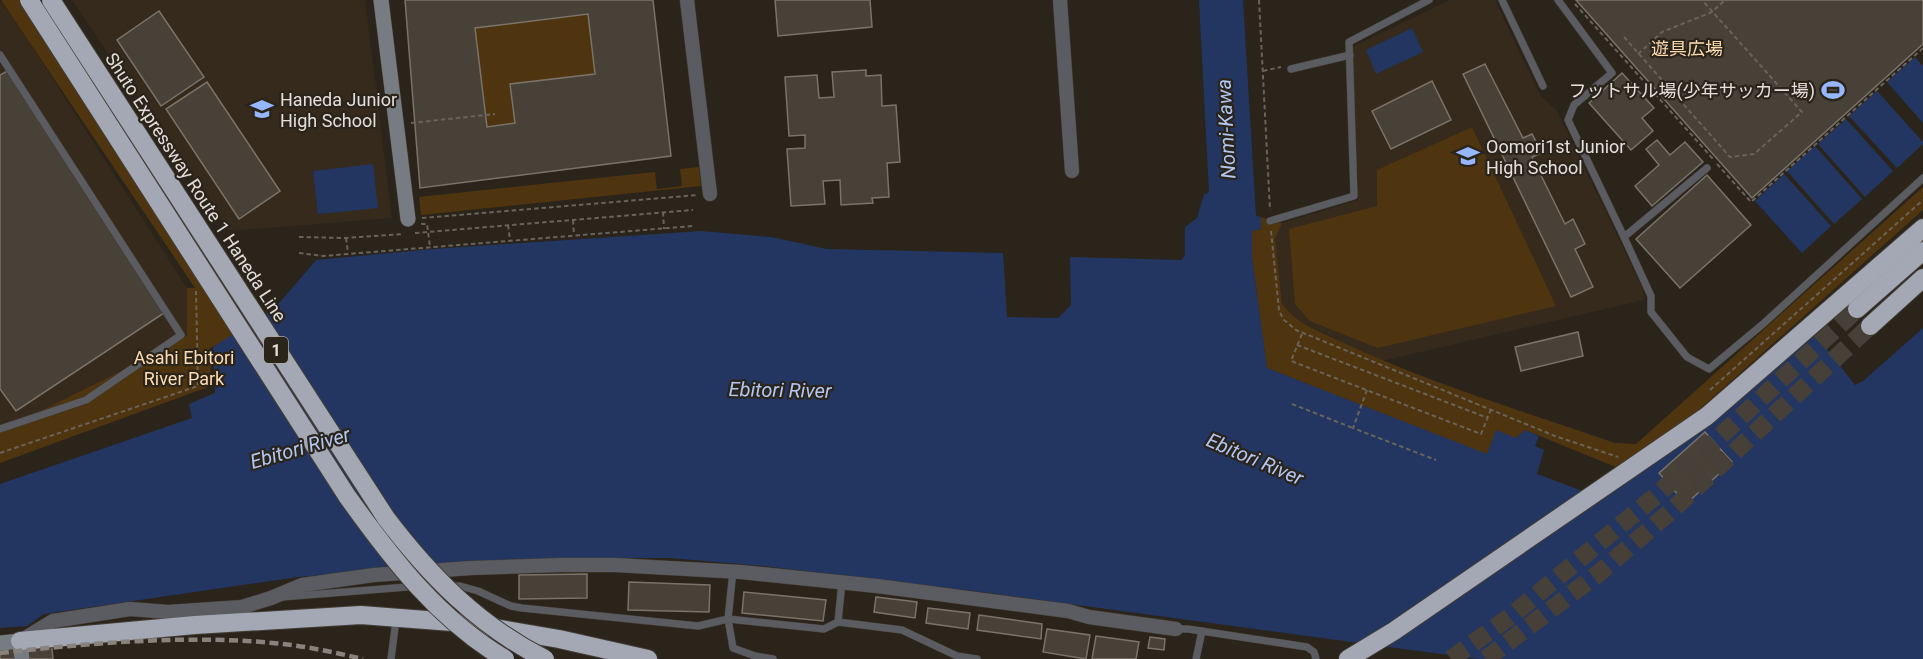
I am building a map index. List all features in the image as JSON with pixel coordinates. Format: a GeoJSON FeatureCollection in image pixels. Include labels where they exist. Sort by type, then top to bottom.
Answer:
{"type":"FeatureCollection","features":[{"type":"Feature","properties":{"kind":"highway","name":"1"},"geometry":{"type":"LineString","coordinates":[[29,0],[369,527],[409,577],[442,612],[477,641],[506,659]]}},
{"type":"Feature","properties":{"kind":"highway","name":"Shuto Expressway Route 1 Haneda Line"},"geometry":{"type":"LineString","coordinates":[[51,0],[386,518],[418,559],[454,597],[507,637],[545,659]]}},
{"type":"Feature","properties":{"kind":"highway"},"geometry":{"type":"LineString","coordinates":[[1348,659],[1394,631],[1707,417],[1923,228]]}},
{"type":"Feature","properties":{"kind":"highway"},"geometry":{"type":"LineString","coordinates":[[1857,309],[1923,251]]}},
{"type":"Feature","properties":{"kind":"highway"},"geometry":{"type":"LineString","coordinates":[[1870,326],[1923,278]]}},
{"type":"Feature","properties":{"kind":"highway"},"geometry":{"type":"LineString","coordinates":[[21,650],[195,625],[320,616],[397,617],[465,623],[657,659]]}},
{"type":"Feature","properties":{"kind":"street"},"geometry":{"type":"LineString","coordinates":[[381,0],[408,219]]}},
{"type":"Feature","properties":{"kind":"street"},"geometry":{"type":"LineString","coordinates":[[687,0],[710,194]]}},
{"type":"Feature","properties":{"kind":"street"},"geometry":{"type":"LineString","coordinates":[[1060,0],[1072,171]]}},
{"type":"Feature","properties":{"kind":"street"},"geometry":{"type":"LineString","coordinates":[[0,643],[21,650],[52,621],[130,609],[168,612],[242,607],[302,585],[374,575],[471,568],[615,565],[733,571],[842,582],[1068,611],[1089,617],[1176,629]]}},
{"type":"Feature","properties":{"kind":"lane"},"geometry":{"type":"LineString","coordinates":[[1270,221],[1354,195],[1349,42],[1429,0]]}},
{"type":"Feature","properties":{"kind":"lane"},"geometry":{"type":"LineString","coordinates":[[1502,0],[1543,86]]}},
{"type":"Feature","properties":{"kind":"lane"},"geometry":{"type":"LineString","coordinates":[[1558,0],[1612,73],[1574,105],[1568,120],[1652,296],[1651,312],[1687,357],[1709,369],[1923,178]]}},
{"type":"Feature","properties":{"kind":"lane"},"geometry":{"type":"LineString","coordinates":[[0,55],[181,335],[86,400],[0,429]]}},
{"type":"Feature","properties":{"kind":"lane"},"geometry":{"type":"LineString","coordinates":[[1291,69],[1350,55]]}},
{"type":"Feature","properties":{"kind":"lane"},"geometry":{"type":"LineString","coordinates":[[1624,237],[1707,168]]}},
{"type":"Feature","properties":{"kind":"lane"},"geometry":{"type":"LineString","coordinates":[[733,571],[728,619],[733,648],[755,656],[773,659]]}},
{"type":"Feature","properties":{"kind":"lane"},"geometry":{"type":"LineString","coordinates":[[838,622],[842,582]]}},
{"type":"Feature","properties":{"kind":"lane"},"geometry":{"type":"LineString","coordinates":[[271,598],[407,587],[460,586],[478,591],[510,606],[698,626],[728,619],[825,629],[838,622],[902,630],[957,656],[977,659]]}},
{"type":"Feature","properties":{"kind":"lane"},"geometry":{"type":"LineString","coordinates":[[391,659],[397,617]]}},
{"type":"Feature","properties":{"kind":"lane"},"geometry":{"type":"LineString","coordinates":[[1176,629],[1307,646],[1314,652],[1316,659]]}},
{"type":"Feature","properties":{"kind":"lane"},"geometry":{"type":"LineString","coordinates":[[1196,659],[1202,631]]}},
{"type":"Feature","properties":{"kind":"path"},"geometry":{"type":"LineString","coordinates":[[1259,0],[1270,221],[1279,310],[1283,319],[1302,333],[1575,443],[1613,457],[1624,456]]}},
{"type":"Feature","properties":{"kind":"path"},"geometry":{"type":"LineString","coordinates":[[1572,0],[1751,202],[1923,48]]}},
{"type":"Feature","properties":{"kind":"path"},"geometry":{"type":"LineString","coordinates":[[1624,37],[1730,157],[1754,154],[1802,112],[1702,0]]}},
{"type":"Feature","properties":{"kind":"path"},"geometry":{"type":"LineString","coordinates":[[1638,54],[1662,32],[1712,12],[1725,0]]}},
{"type":"Feature","properties":{"kind":"path"},"geometry":{"type":"LineString","coordinates":[[1263,71],[1287,65],[1291,69]]}},
{"type":"Feature","properties":{"kind":"path"},"geometry":{"type":"LineString","coordinates":[[411,123],[495,114]]}},
{"type":"Feature","properties":{"kind":"path"},"geometry":{"type":"LineString","coordinates":[[408,219],[710,194]]}},
{"type":"Feature","properties":{"kind":"path"},"geometry":{"type":"LineString","coordinates":[[1703,396],[1923,200]]}},
{"type":"Feature","properties":{"kind":"path"},"geometry":{"type":"LineString","coordinates":[[299,237],[346,238],[693,210]]}},
{"type":"Feature","properties":{"kind":"path"},"geometry":{"type":"LineString","coordinates":[[663,212],[664,229]]}},
{"type":"Feature","properties":{"kind":"path"},"geometry":{"type":"LineString","coordinates":[[573,220],[575,236]]}},
{"type":"Feature","properties":{"kind":"path"},"geometry":{"type":"LineString","coordinates":[[422,224],[427,224],[429,247]]}},
{"type":"Feature","properties":{"kind":"path"},"geometry":{"type":"LineString","coordinates":[[508,225],[510,241]]}},
{"type":"Feature","properties":{"kind":"path"},"geometry":{"type":"LineString","coordinates":[[299,253],[323,256],[693,226]]}},
{"type":"Feature","properties":{"kind":"path"},"geometry":{"type":"LineString","coordinates":[[346,238],[348,253]]}},
{"type":"Feature","properties":{"kind":"path"},"geometry":{"type":"LineString","coordinates":[[0,453],[198,386],[196,289]]}},
{"type":"Feature","properties":{"kind":"path"},"geometry":{"type":"LineString","coordinates":[[1302,333],[1291,361],[1481,434],[1491,409]]}},
{"type":"Feature","properties":{"kind":"path"},"geometry":{"type":"LineString","coordinates":[[1298,345],[1488,418]]}},
{"type":"Feature","properties":{"kind":"path"},"geometry":{"type":"LineString","coordinates":[[1353,428],[1367,390]]}},
{"type":"Feature","properties":{"kind":"path"},"geometry":{"type":"LineString","coordinates":[[1292,404],[1436,460]]}},
{"type":"Feature","properties":{"kind":"shaded area"},"geometry":{"type":"Polygon","coordinates":[[[0,0],[187,288],[187,335],[163,350],[0,431],[0,0]]]}},
{"type":"Feature","properties":{"kind":"shaded area","name":"Haneda Junior High School"},"geometry":{"type":"Polygon","coordinates":[[[72,0],[365,0],[392,218],[229,231],[72,0]]]}},
{"type":"Feature","properties":{"kind":"shaded area","name":"Oomori1st Junior High School"},"geometry":{"type":"Polygon","coordinates":[[[1450,0],[1495,0],[1540,95],[1557,111],[1643,289],[1644,300],[1382,361],[1307,325],[1288,313],[1282,305],[1275,239],[1282,223],[1358,200],[1352,47],[1450,0]]]}},
{"type":"Feature","properties":{"kind":"green space","name":"Asahi Ebitori River Park"},"geometry":{"type":"Polygon","coordinates":[[[1,0],[29,0],[243,332],[210,348],[211,386],[0,463],[0,431],[163,350],[187,335],[187,288],[195,288],[1,0]]]}},
{"type":"Feature","properties":{"kind":"green space"},"geometry":{"type":"Polygon","coordinates":[[[588,14],[595,74],[515,123],[487,127],[475,28],[588,14]]]}},
{"type":"Feature","properties":{"kind":"green space"},"geometry":{"type":"Polygon","coordinates":[[[1472,127],[1556,306],[1378,348],[1310,321],[1295,304],[1289,229],[1377,206],[1377,170],[1472,127]]]}},
{"type":"Feature","properties":{"kind":"green space"},"geometry":{"type":"Polygon","coordinates":[[[699,167],[701,186],[421,215],[419,197],[655,172],[657,189],[682,186],[680,169],[699,167]]]}},
{"type":"Feature","properties":{"kind":"green space"},"geometry":{"type":"Polygon","coordinates":[[[1923,187],[1923,210],[1647,456],[1623,470],[1525,430],[1487,455],[1267,368],[1252,258],[1252,231],[1261,229],[1261,217],[1282,223],[1275,239],[1282,304],[1301,321],[1373,356],[1441,383],[1615,443],[1636,444],[1923,187]]]}},
{"type":"Feature","properties":{"kind":"water"},"geometry":{"type":"Polygon","coordinates":[[[1199,0],[1243,0],[1256,216],[1261,217],[1261,229],[1252,231],[1252,258],[1267,368],[1487,454],[1496,430],[1516,438],[1525,430],[1539,436],[1535,446],[1544,450],[1537,474],[1604,499],[1694,434],[1816,335],[1855,385],[1863,381],[1923,328],[1923,659],[1478,659],[974,591],[763,566],[670,558],[483,561],[298,577],[44,614],[27,626],[0,628],[0,484],[192,418],[189,404],[215,393],[213,347],[275,308],[316,260],[433,249],[701,231],[771,237],[827,249],[1003,253],[1007,317],[1058,318],[1071,305],[1070,257],[1181,260],[1185,256],[1185,227],[1197,218],[1204,195],[1209,192],[1199,0]]]}},
{"type":"Feature","properties":{"kind":"water"},"geometry":{"type":"Polygon","coordinates":[[[1412,28],[1423,52],[1376,74],[1366,50],[1412,28]]]}},
{"type":"Feature","properties":{"kind":"water"},"geometry":{"type":"Polygon","coordinates":[[[1915,57],[1923,66],[1923,123],[1887,82],[1915,57]]]}},
{"type":"Feature","properties":{"kind":"water"},"geometry":{"type":"Polygon","coordinates":[[[1877,91],[1923,142],[1897,168],[1849,116],[1877,91]]]}},
{"type":"Feature","properties":{"kind":"water"},"geometry":{"type":"Polygon","coordinates":[[[1846,119],[1893,171],[1865,197],[1818,144],[1846,119]]]}},
{"type":"Feature","properties":{"kind":"water"},"geometry":{"type":"Polygon","coordinates":[[[1815,146],[1862,199],[1834,224],[1787,171],[1815,146]]]}},
{"type":"Feature","properties":{"kind":"water"},"geometry":{"type":"Polygon","coordinates":[[[373,164],[378,208],[318,214],[313,171],[373,164]]]}},
{"type":"Feature","properties":{"kind":"water"},"geometry":{"type":"Polygon","coordinates":[[[1784,174],[1831,226],[1802,253],[1755,201],[1784,174]]]}},
{"type":"Feature","properties":{"kind":"building"},"geometry":{"type":"Polygon","coordinates":[[[405,0],[653,0],[671,156],[420,188],[405,0]],[[588,14],[475,28],[487,127],[515,123],[510,84],[595,74],[588,14]]]}},
{"type":"Feature","properties":{"kind":"building"},"geometry":{"type":"Polygon","coordinates":[[[775,0],[870,0],[872,27],[778,36],[775,0]]]}},
{"type":"Feature","properties":{"kind":"building"},"geometry":{"type":"Polygon","coordinates":[[[1576,0],[1923,0],[1923,44],[1752,198],[1576,0]]]}},
{"type":"Feature","properties":{"kind":"building"},"geometry":{"type":"Polygon","coordinates":[[[159,11],[204,77],[161,106],[117,40],[159,11]]]}},
{"type":"Feature","properties":{"kind":"building"},"geometry":{"type":"Polygon","coordinates":[[[1485,64],[1523,138],[1532,134],[1542,153],[1532,157],[1565,224],[1573,219],[1585,244],[1575,249],[1593,287],[1571,297],[1463,74],[1485,64]]]}},
{"type":"Feature","properties":{"kind":"building"},"geometry":{"type":"Polygon","coordinates":[[[9,70],[164,313],[16,411],[0,389],[0,75],[9,70]]]}},
{"type":"Feature","properties":{"kind":"building"},"geometry":{"type":"Polygon","coordinates":[[[866,70],[866,76],[881,75],[882,106],[896,105],[900,162],[887,163],[889,197],[872,198],[873,203],[841,205],[840,180],[823,181],[825,204],[791,206],[787,149],[805,148],[805,135],[789,136],[785,77],[817,75],[819,98],[834,97],[832,72],[866,70]]]}},
{"type":"Feature","properties":{"kind":"building"},"geometry":{"type":"Polygon","coordinates":[[[1622,73],[1654,108],[1642,118],[1653,131],[1631,150],[1589,103],[1622,73]]]}},
{"type":"Feature","properties":{"kind":"building"},"geometry":{"type":"Polygon","coordinates":[[[1432,81],[1451,120],[1391,149],[1372,111],[1432,81]]]}},
{"type":"Feature","properties":{"kind":"building"},"geometry":{"type":"Polygon","coordinates":[[[207,82],[280,191],[239,219],[166,109],[207,82]]]}},
{"type":"Feature","properties":{"kind":"building"},"geometry":{"type":"Polygon","coordinates":[[[1657,140],[1670,155],[1685,142],[1703,162],[1652,206],[1635,186],[1659,165],[1646,149],[1657,140]]]}},
{"type":"Feature","properties":{"kind":"building"},"geometry":{"type":"Polygon","coordinates":[[[1707,175],[1751,225],[1680,288],[1636,239],[1707,175]]]}},
{"type":"Feature","properties":{"kind":"building"},"geometry":{"type":"Polygon","coordinates":[[[1578,332],[1583,356],[1521,371],[1515,347],[1578,332]]]}},
{"type":"Feature","properties":{"kind":"building"},"geometry":{"type":"Polygon","coordinates":[[[1705,432],[1732,462],[1686,504],[1659,473],[1705,432]]]}},
{"type":"Feature","properties":{"kind":"building"},"geometry":{"type":"Polygon","coordinates":[[[587,574],[587,598],[519,599],[519,575],[587,574]]]}},
{"type":"Feature","properties":{"kind":"building"},"geometry":{"type":"Polygon","coordinates":[[[629,582],[710,585],[709,612],[628,610],[629,582]]]}},
{"type":"Feature","properties":{"kind":"building"},"geometry":{"type":"Polygon","coordinates":[[[744,592],[826,600],[823,621],[742,613],[744,592]]]}},
{"type":"Feature","properties":{"kind":"building"},"geometry":{"type":"Polygon","coordinates":[[[876,597],[917,602],[915,618],[874,612],[876,597]]]}},
{"type":"Feature","properties":{"kind":"building"},"geometry":{"type":"Polygon","coordinates":[[[928,608],[970,613],[968,629],[926,623],[928,608]]]}},
{"type":"Feature","properties":{"kind":"building"},"geometry":{"type":"Polygon","coordinates":[[[979,615],[1042,624],[1041,639],[977,630],[979,615]]]}},
{"type":"Feature","properties":{"kind":"building"},"geometry":{"type":"Polygon","coordinates":[[[1047,629],[1090,635],[1086,659],[1043,652],[1047,629]]]}},
{"type":"Feature","properties":{"kind":"building"},"geometry":{"type":"Polygon","coordinates":[[[1096,636],[1139,642],[1136,659],[1092,659],[1096,636]]]}},
{"type":"Feature","properties":{"kind":"building"},"geometry":{"type":"Polygon","coordinates":[[[1150,637],[1165,639],[1164,650],[1148,648],[1150,637]]]}},
{"type":"Feature","properties":{"kind":"building"},"geometry":{"type":"Polygon","coordinates":[[[51,640],[53,659],[0,659],[0,645],[51,640]]]}},
{"type":"Feature","properties":{"kind":"tunnel"},"geometry":{"type":"LineString","coordinates":[[1451,659],[1511,616],[1658,494],[1857,309]]}},
{"type":"Feature","properties":{"kind":"tunnel"},"geometry":{"type":"LineString","coordinates":[[1486,659],[1599,573],[1671,511],[1870,326]]}},
{"type":"Feature","properties":{"kind":"railway"},"geometry":{"type":"LineString","coordinates":[[0,653],[105,643],[213,640],[293,645],[363,659]]}},
{"type":"Feature","properties":{"kind":"place","name":"フットサル場(少年サッカー場)"},"geometry":{"type":"Point","coordinates":[1833,90]}},
{"type":"Feature","properties":{"kind":"place","name":"Haneda Junior High School"},"geometry":{"type":"Point","coordinates":[262,109]}},
{"type":"Feature","properties":{"kind":"place","name":"Oomori1st Junior High School"},"geometry":{"type":"Point","coordinates":[1468,156]}},
{"type":"Feature","properties":{"kind":"park label","name":"遊具広場"},"geometry":{"type":"Point","coordinates":[1687,48]}},
{"type":"Feature","properties":{"kind":"water label","name":"Nomi-Kawa"},"geometry":{"type":"Point","coordinates":[1226,129]}},
{"type":"Feature","properties":{"kind":"water label","name":"Ebitori River"},"geometry":{"type":"Point","coordinates":[780,390]}},
{"type":"Feature","properties":{"kind":"water label","name":"Ebitori River"},"geometry":{"type":"Point","coordinates":[300,448]}},
{"type":"Feature","properties":{"kind":"water label","name":"Ebitori River"},"geometry":{"type":"Point","coordinates":[1255,459]}}]}
